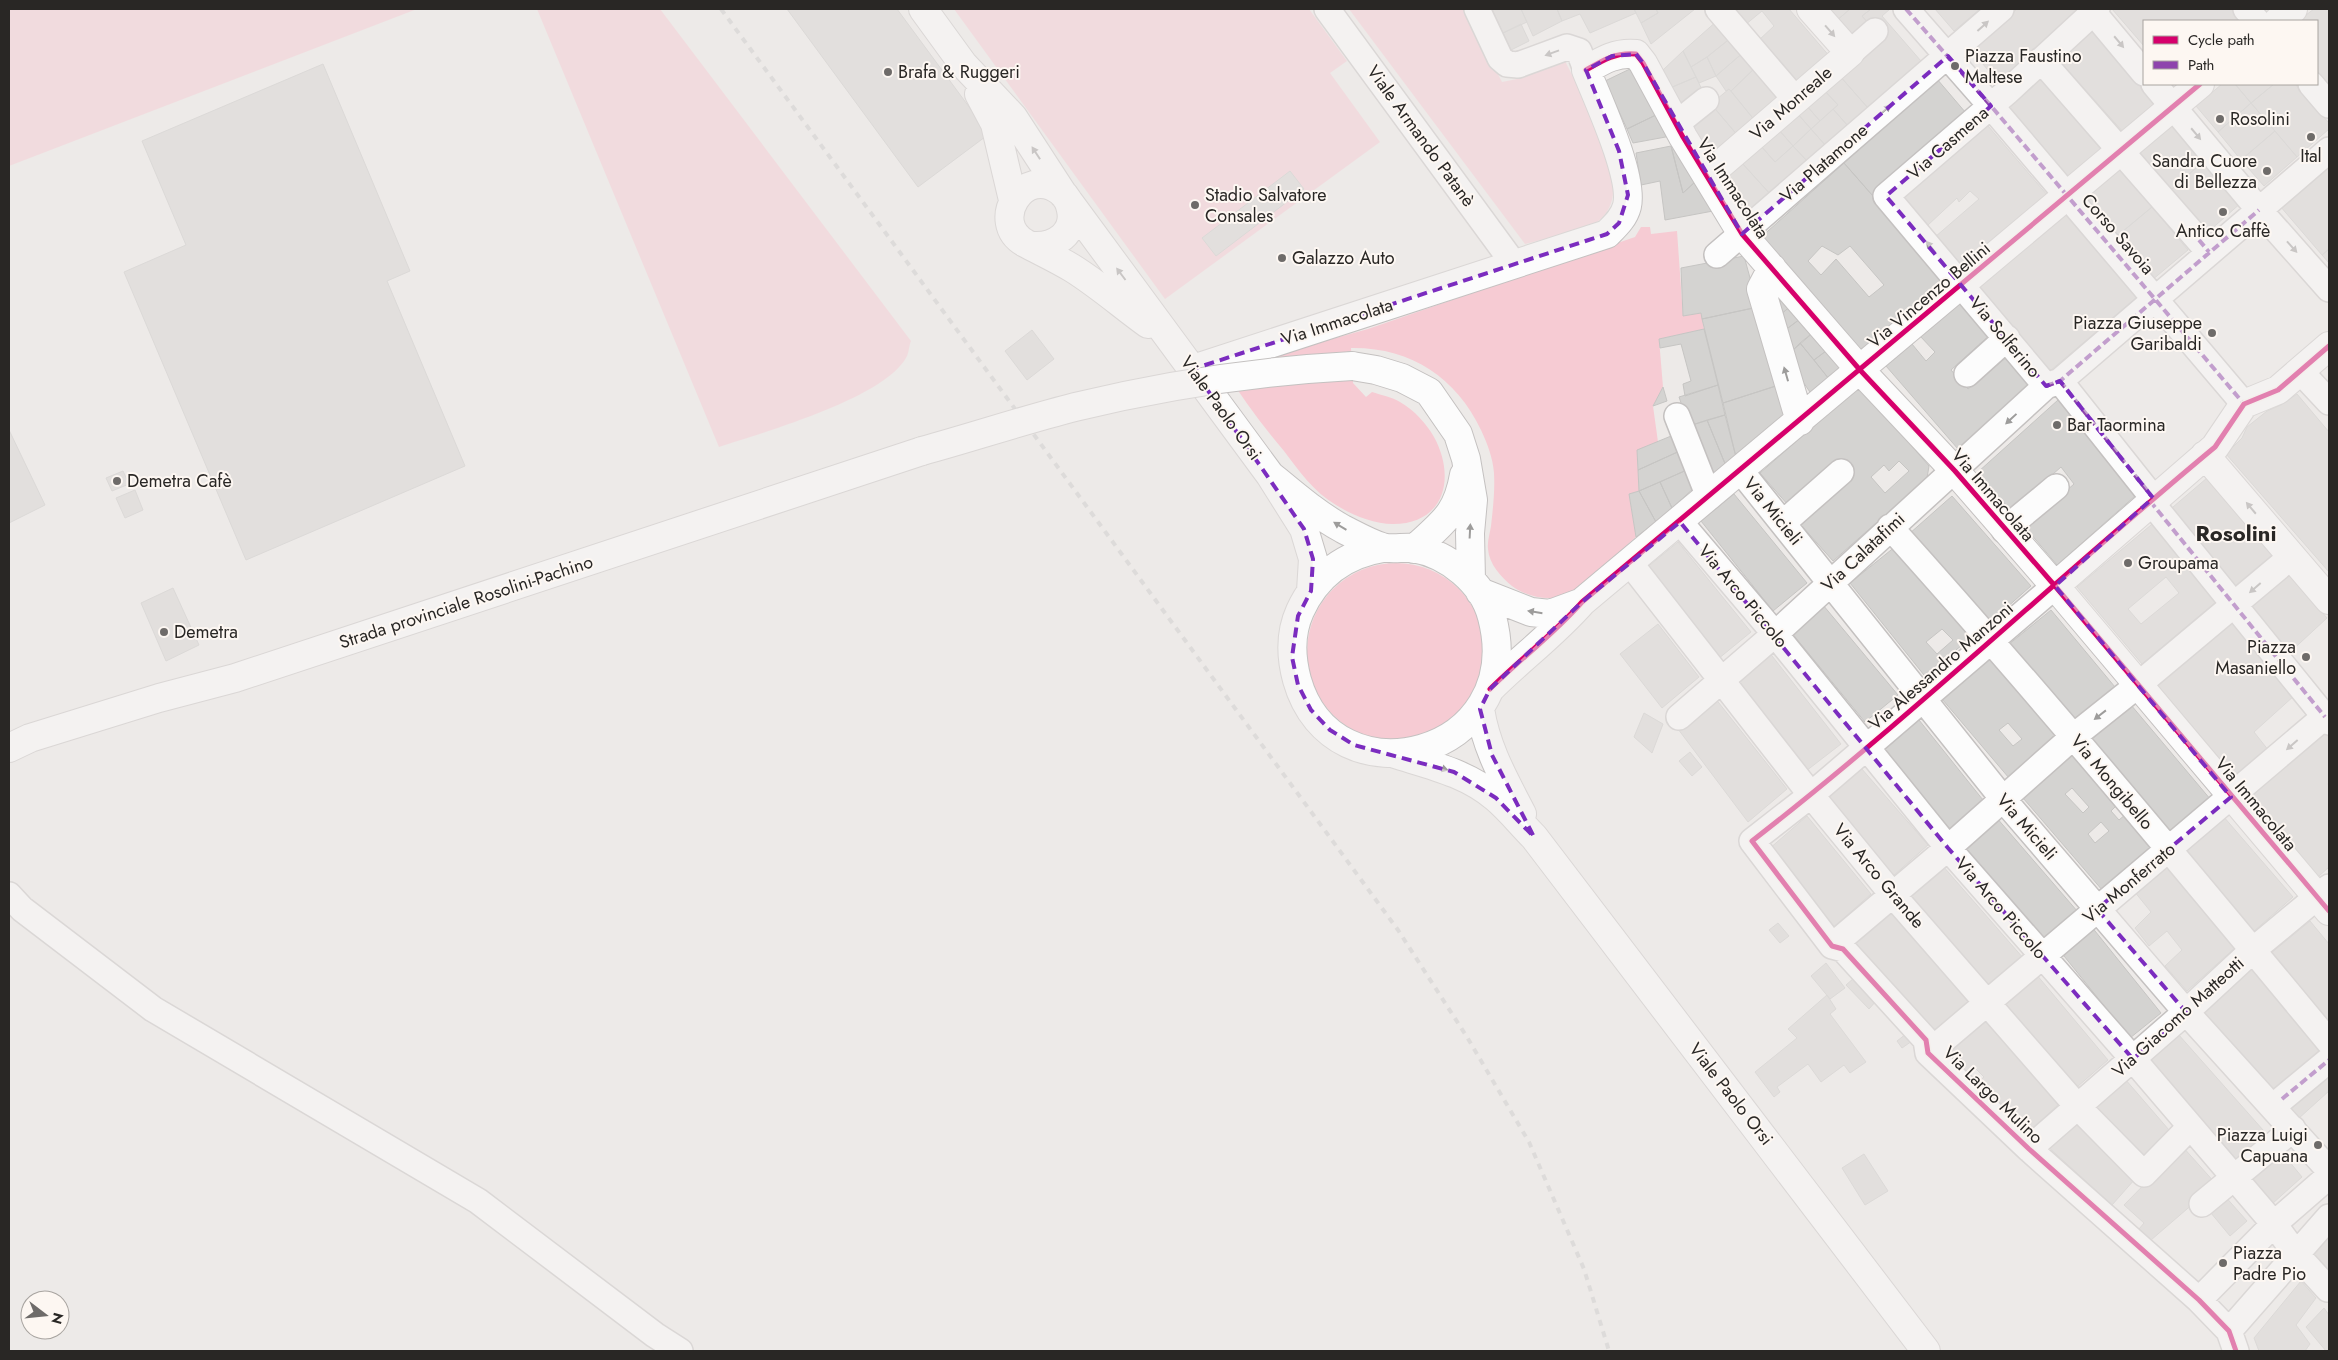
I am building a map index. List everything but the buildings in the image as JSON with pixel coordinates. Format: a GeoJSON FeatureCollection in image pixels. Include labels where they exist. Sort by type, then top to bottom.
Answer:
{"type":"FeatureCollection","features":[{"type":"Feature","properties":{"kind":"main road"},"geometry":{"type":"LineString","coordinates":[[923,9],[963,64],[996,124],[1013,200]]}},
{"type":"Feature","properties":{"kind":"main road"},"geometry":{"type":"LineString","coordinates":[[1811,9],[1850,52]]}},
{"type":"Feature","properties":{"kind":"main road"},"geometry":{"type":"LineString","coordinates":[[2279,20],[2293,9]]}},
{"type":"Feature","properties":{"kind":"main road","name":"Via Monreale"},"geometry":{"type":"LineString","coordinates":[[1707,176],[1850,52]]}},
{"type":"Feature","properties":{"kind":"main road","name":"Via Immacolata"},"geometry":{"type":"LineString","coordinates":[[1193,369],[1607,234],[1619,223],[1627,207],[1628,195],[1619,151],[1586,70],[1612,56],[1626,53],[1636,54],[1742,234],[1860,370],[1955,471],[2004,530],[2055,586],[2231,797],[2325,898]]}},
{"type":"Feature","properties":{"kind":"main road"},"geometry":{"type":"LineString","coordinates":[[963,64],[1013,117],[1066,198],[1172,342]]}},
{"type":"Feature","properties":{"kind":"main road","name":"Via Vincenzo Bellini"},"geometry":{"type":"LineString","coordinates":[[1582,602],[1680,522],[2199,85]]}},
{"type":"Feature","properties":{"kind":"main road"},"geometry":{"type":"LineString","coordinates":[[1034,246],[1054,244],[1062,238],[1072,221],[1066,198],[1046,185],[1037,184],[1019,192],[1013,200],[1010,210],[1010,221],[1019,238],[1074,269],[1172,342]]}},
{"type":"Feature","properties":{"kind":"main road"},"geometry":{"type":"LineString","coordinates":[[1772,268],[1761,289],[1800,420]]}},
{"type":"Feature","properties":{"kind":"main road","name":"Viale Paolo Orsi"},"geometry":{"type":"LineString","coordinates":[[1172,342],[1270,475]]}},
{"type":"Feature","properties":{"kind":"main road"},"geometry":{"type":"LineString","coordinates":[[2244,404],[2306,376],[2329,346]]}},
{"type":"Feature","properties":{"kind":"main road","name":"Strada provinciale Rosolini-Pachino"},"geometry":{"type":"LineString","coordinates":[[9,748],[30,738],[244,675],[922,452],[1075,408],[1159,390],[1281,371],[1352,366],[1376,370],[1402,378],[1429,392],[1458,434],[1466,459],[1472,500],[1470,533],[1475,586]]}},
{"type":"Feature","properties":{"kind":"main road","name":"Via Alessandro Manzoni"},"geometry":{"type":"LineString","coordinates":[[2055,586],[2149,502],[2211,461],[2215,447],[2244,404]]}},
{"type":"Feature","properties":{"kind":"main road"},"geometry":{"type":"LineString","coordinates":[[1414,548],[1446,519],[1458,503],[1466,459]]}},
{"type":"Feature","properties":{"kind":"main road"},"geometry":{"type":"LineString","coordinates":[[2211,461],[2329,599]]}},
{"type":"Feature","properties":{"kind":"main road"},"geometry":{"type":"LineString","coordinates":[[1270,475],[1316,511],[1342,528],[1384,548]]}},
{"type":"Feature","properties":{"kind":"main road"},"geometry":{"type":"LineString","coordinates":[[1270,475],[1304,529],[1313,559],[1311,591]]}},
{"type":"Feature","properties":{"kind":"main road"},"geometry":{"type":"LineString","coordinates":[[1534,837],[1496,798],[1454,772],[1395,754],[1367,750],[1341,738],[1320,721],[1304,698],[1294,671],[1292,643],[1298,616],[1311,591],[1325,574],[1343,561],[1362,552],[1384,548],[1414,548],[1445,560],[1475,586],[1531,612],[1550,614],[1582,602]]}},
{"type":"Feature","properties":{"kind":"main road"},"geometry":{"type":"LineString","coordinates":[[1475,586],[1492,614],[1497,639],[1497,664],[1485,699],[1483,731],[1492,755],[1534,837]]}},
{"type":"Feature","properties":{"kind":"main road"},"geometry":{"type":"LineString","coordinates":[[1395,754],[1411,752],[1442,742],[1457,733],[1520,660],[1560,626],[1582,602]]}},
{"type":"Feature","properties":{"kind":"main road","name":"Viale Paolo Orsi"},"geometry":{"type":"LineString","coordinates":[[1534,837],[1926,1351]]}},
{"type":"Feature","properties":{"kind":"street","name":"Viale Armando Patanè"},"geometry":{"type":"LineString","coordinates":[[1327,9],[1514,264]]}},
{"type":"Feature","properties":{"kind":"street"},"geometry":{"type":"LineString","coordinates":[[1477,9],[1500,58],[1507,64],[1518,65],[1567,47],[1579,51],[1586,70]]}},
{"type":"Feature","properties":{"kind":"street"},"geometry":{"type":"LineString","coordinates":[[1718,9],[1795,99]]}},
{"type":"Feature","properties":{"kind":"street","name":"Via Platamone"},"geometry":{"type":"LineString","coordinates":[[1717,255],[2001,9]]}},
{"type":"Feature","properties":{"kind":"street"},"geometry":{"type":"LineString","coordinates":[[2246,9],[2256,20]]}},
{"type":"Feature","properties":{"kind":"street"},"geometry":{"type":"LineString","coordinates":[[2095,10],[2143,72]]}},
{"type":"Feature","properties":{"kind":"street","name":"Via Casmena"},"geometry":{"type":"LineString","coordinates":[[1886,196],[1991,106],[2095,10]]}},
{"type":"Feature","properties":{"kind":"street","name":"Via Monreale"},"geometry":{"type":"LineString","coordinates":[[1850,52],[1893,18]]}},
{"type":"Feature","properties":{"kind":"street","name":"Corso Savoia"},"geometry":{"type":"LineString","coordinates":[[1893,18],[1947,57],[1991,106],[2244,404]]}},
{"type":"Feature","properties":{"kind":"street"},"geometry":{"type":"LineString","coordinates":[[2041,60],[2204,246]]}},
{"type":"Feature","properties":{"kind":"street"},"geometry":{"type":"LineString","coordinates":[[2155,85],[2260,201],[2329,289]]}},
{"type":"Feature","properties":{"kind":"street"},"geometry":{"type":"LineString","coordinates":[[2312,85],[2329,105]]}},
{"type":"Feature","properties":{"kind":"street"},"geometry":{"type":"LineString","coordinates":[[1676,124],[1706,100]]}},
{"type":"Feature","properties":{"kind":"street"},"geometry":{"type":"LineString","coordinates":[[2260,201],[2329,150]]}},
{"type":"Feature","properties":{"kind":"street","name":"Via Solferino"},"geometry":{"type":"LineString","coordinates":[[1886,196],[2007,338],[2053,384],[2149,502]]}},
{"type":"Feature","properties":{"kind":"street","name":"Via Calatafimi"},"geometry":{"type":"LineString","coordinates":[[1679,717],[1720,679],[1775,634],[1890,527],[2053,384],[2151,293],[2204,246],[2260,201]]}},
{"type":"Feature","properties":{"kind":"street"},"geometry":{"type":"LineString","coordinates":[[1967,374],[2007,338]]}},
{"type":"Feature","properties":{"kind":"street"},"geometry":{"type":"LineString","coordinates":[[2306,376],[2329,402]]}},
{"type":"Feature","properties":{"kind":"street"},"geometry":{"type":"LineString","coordinates":[[1677,416],[1709,497]]}},
{"type":"Feature","properties":{"kind":"street","name":"Via Micieli"},"geometry":{"type":"LineString","coordinates":[[1740,470],[2002,799],[2186,1012],[2329,1170]]}},
{"type":"Feature","properties":{"kind":"street"},"geometry":{"type":"LineString","coordinates":[[1783,523],[1840,472]]}},
{"type":"Feature","properties":{"kind":"street"},"geometry":{"type":"LineString","coordinates":[[2004,530],[2056,486]]}},
{"type":"Feature","properties":{"kind":"street"},"geometry":{"type":"LineString","coordinates":[[2149,502],[2236,604],[2328,717]]}},
{"type":"Feature","properties":{"kind":"street","name":"Via Arco Piccolo"},"geometry":{"type":"LineString","coordinates":[[1680,522],[1775,634],[1948,848],[2133,1059],[2274,1224],[2296,1254],[2328,1289]]}},
{"type":"Feature","properties":{"kind":"street","name":"Via Mongibello"},"geometry":{"type":"LineString","coordinates":[[1890,527],[1991,639],[2074,736],[2329,1042]]}},
{"type":"Feature","properties":{"kind":"street"},"geometry":{"type":"LineString","coordinates":[[1832,946],[1948,848],[2074,736],[2292,556]]}},
{"type":"Feature","properties":{"kind":"street","name":"Via Arco Grande"},"geometry":{"type":"LineString","coordinates":[[1630,563],[1811,795],[1892,894],[2078,1106],[2144,1174],[2190,1127]]}},
{"type":"Feature","properties":{"kind":"street","name":"Via Alessandro Manzoni"},"geometry":{"type":"LineString","coordinates":[[1752,841],[1811,795],[2055,586]]}},
{"type":"Feature","properties":{"kind":"street","name":"Via Monferrato"},"geometry":{"type":"LineString","coordinates":[[1928,1052],[2043,957],[2097,908],[2328,717]]}},
{"type":"Feature","properties":{"kind":"street","name":"Via Largo Mulino"},"geometry":{"type":"LineString","coordinates":[[1752,841],[1832,946],[1843,949],[1926,1040],[1928,1052],[2029,1149],[2199,1300],[2232,1341]]}},
{"type":"Feature","properties":{"kind":"street"},"geometry":{"type":"LineString","coordinates":[[9,895],[22,909],[153,1009],[478,1201],[655,1335],[680,1351]]}},
{"type":"Feature","properties":{"kind":"street","name":"Via Giacomo Matteotti"},"geometry":{"type":"LineString","coordinates":[[2029,1149],[2186,1012],[2253,950],[2325,898]]}},
{"type":"Feature","properties":{"kind":"street"},"geometry":{"type":"LineString","coordinates":[[2282,1099],[2329,1060]]}},
{"type":"Feature","properties":{"kind":"street"},"geometry":{"type":"LineString","coordinates":[[2202,1204],[2293,1129]]}},
{"type":"Feature","properties":{"kind":"street"},"geometry":{"type":"LineString","coordinates":[[2199,1300],[2274,1224],[2329,1176]]}},
{"type":"Feature","properties":{"kind":"street"},"geometry":{"type":"LineString","coordinates":[[2232,1341],[2296,1254],[2329,1217]]}},
{"type":"Feature","properties":{"kind":"highlighted area"},"geometry":{"type":"Polygon","coordinates":[[[1636,54],[1643,63],[1742,234],[1948,56],[1991,106],[1886,196],[2046,386],[2060,381],[2153,498],[2055,586],[2231,797],[2097,909],[2186,1012],[2133,1059],[1948,848],[1680,522],[1582,602],[1490,689],[1480,709],[1492,755],[1534,837],[1496,798],[1471,781],[1454,772],[1354,745],[1330,730],[1311,710],[1298,685],[1292,657],[1298,616],[1311,591],[1313,559],[1304,529],[1193,369],[1607,234],[1619,223],[1628,195],[1619,151],[1586,70],[1612,56],[1636,54]]]}},
{"type":"Feature","properties":{"kind":"shaded area"},"geometry":{"type":"Polygon","coordinates":[[[9,9],[417,9],[9,166],[9,9]]]}},
{"type":"Feature","properties":{"kind":"shaded area"},"geometry":{"type":"Polygon","coordinates":[[[537,9],[660,9],[911,341],[907,356],[895,371],[875,386],[822,412],[719,447],[537,9]]]}},
{"type":"Feature","properties":{"kind":"shaded area","name":"Stadio Salvatore Consales"},"geometry":{"type":"Polygon","coordinates":[[[954,9],[1309,9],[1347,61],[1330,73],[1380,142],[1165,299],[954,9]]]}},
{"type":"Feature","properties":{"kind":"shaded area"},"geometry":{"type":"Polygon","coordinates":[[[1349,9],[1464,9],[1502,82],[1517,79],[1565,61],[1594,118],[1611,163],[1614,185],[1611,204],[1601,219],[1587,227],[1525,244],[1349,9]]]}},
{"type":"Feature","properties":{"kind":"shaded area"},"geometry":{"type":"Polygon","coordinates":[[[1641,227],[1650,227],[1651,234],[1677,231],[1683,316],[1701,313],[1704,329],[1659,339],[1663,387],[1653,406],[1658,442],[1637,451],[1639,491],[1629,494],[1636,537],[1590,579],[1566,595],[1542,598],[1526,594],[1512,586],[1493,565],[1488,546],[1494,499],[1493,467],[1489,451],[1471,411],[1444,380],[1429,369],[1393,353],[1351,348],[1353,383],[1366,397],[1372,392],[1394,399],[1411,409],[1434,437],[1441,452],[1444,482],[1441,496],[1435,507],[1424,516],[1411,522],[1393,524],[1371,521],[1356,515],[1336,505],[1321,494],[1301,473],[1260,421],[1224,369],[1368,329],[1635,237],[1641,227]]]}},
{"type":"Feature","properties":{"kind":"shaded area"},"geometry":{"type":"Polygon","coordinates":[[[1387,563],[1405,563],[1422,566],[1438,573],[1453,583],[1465,595],[1475,610],[1482,626],[1485,652],[1484,669],[1479,686],[1465,709],[1453,721],[1438,731],[1422,738],[1405,741],[1387,741],[1370,738],[1354,731],[1339,721],[1327,709],[1317,694],[1310,678],[1307,661],[1307,643],[1310,626],[1317,610],[1327,595],[1339,583],[1354,573],[1370,566],[1387,563]]]}},
{"type":"Feature","properties":{"kind":"railway"},"geometry":{"type":"LineString","coordinates":[[721,9],[1398,930],[1467,1037],[1529,1142],[1584,1269],[1609,1351]]}},
{"type":"Feature","properties":{"kind":"marked path"},"geometry":{"type":"LineString","coordinates":[[1906,9],[1991,106],[2244,404]]}},
{"type":"Feature","properties":{"kind":"marked path"},"geometry":{"type":"LineString","coordinates":[[2046,386],[2060,381],[2259,210]]}},
{"type":"Feature","properties":{"kind":"marked path"},"geometry":{"type":"LineString","coordinates":[[2199,240],[2209,252]]}},
{"type":"Feature","properties":{"kind":"marked path"},"geometry":{"type":"LineString","coordinates":[[2060,381],[2153,498]]}},
{"type":"Feature","properties":{"kind":"marked path"},"geometry":{"type":"LineString","coordinates":[[2150,501],[2325,717]]}},
{"type":"Feature","properties":{"kind":"marked path"},"geometry":{"type":"LineString","coordinates":[[2282,1099],[2329,1060]]}},
{"type":"Feature","properties":{"kind":"cycle path"},"geometry":{"type":"LineString","coordinates":[[1586,70],[1604,60],[1622,54],[1636,54],[1643,63],[1683,137],[1742,234],[1860,370],[1955,471],[2055,586],[2329,911]]}},
{"type":"Feature","properties":{"kind":"cycle path"},"geometry":{"type":"LineString","coordinates":[[1490,689],[1560,625],[1582,602],[2199,85]]}},
{"type":"Feature","properties":{"kind":"cycle path"},"geometry":{"type":"LineString","coordinates":[[2236,1351],[2229,1331],[2199,1300],[2029,1149],[1928,1053],[1926,1040],[1843,949],[1832,946],[1752,841],[1928,696],[2215,447],[2244,404],[2278,390],[2329,346]]}},
{"type":"Feature","properties":{"kind":"place","name":"Piazza Faustino Maltese"},"geometry":{"type":"Point","coordinates":[1955,66]}},
{"type":"Feature","properties":{"kind":"place","name":"Brafa & Ruggeri"},"geometry":{"type":"Point","coordinates":[888,72]}},
{"type":"Feature","properties":{"kind":"place","name":"Rosolini"},"geometry":{"type":"Point","coordinates":[2220,119]}},
{"type":"Feature","properties":{"kind":"place","name":"Ital"},"geometry":{"type":"Point","coordinates":[2311,137]}},
{"type":"Feature","properties":{"kind":"place","name":"Sandra Cuore di Bellezza"},"geometry":{"type":"Point","coordinates":[2267,171]}},
{"type":"Feature","properties":{"kind":"place","name":"Stadio Salvatore Consales"},"geometry":{"type":"Point","coordinates":[1195,205]}},
{"type":"Feature","properties":{"kind":"place","name":"Antico Caffè"},"geometry":{"type":"Point","coordinates":[2223,212]}},
{"type":"Feature","properties":{"kind":"place","name":"Galazzo Auto"},"geometry":{"type":"Point","coordinates":[1282,258]}},
{"type":"Feature","properties":{"kind":"place","name":"Piazza Giuseppe Garibaldi"},"geometry":{"type":"Point","coordinates":[2212,333]}},
{"type":"Feature","properties":{"kind":"place","name":"Bar Taormina"},"geometry":{"type":"Point","coordinates":[2057,425]}},
{"type":"Feature","properties":{"kind":"place","name":"Demetra Cafè"},"geometry":{"type":"Point","coordinates":[117,481]}},
{"type":"Feature","properties":{"kind":"place","name":"Groupama"},"geometry":{"type":"Point","coordinates":[2128,563]}},
{"type":"Feature","properties":{"kind":"place","name":"Demetra"},"geometry":{"type":"Point","coordinates":[164,632]}},
{"type":"Feature","properties":{"kind":"place","name":"Piazza Masaniello"},"geometry":{"type":"Point","coordinates":[2306,657]}},
{"type":"Feature","properties":{"kind":"place","name":"Piazza Luigi Capuana"},"geometry":{"type":"Point","coordinates":[2318,1145]}},
{"type":"Feature","properties":{"kind":"place","name":"Piazza Padre Pio"},"geometry":{"type":"Point","coordinates":[2223,1263]}},
{"type":"Feature","properties":{"kind":"district","name":"Rosolini"},"geometry":{"type":"Point","coordinates":[2236,533]}}]}
